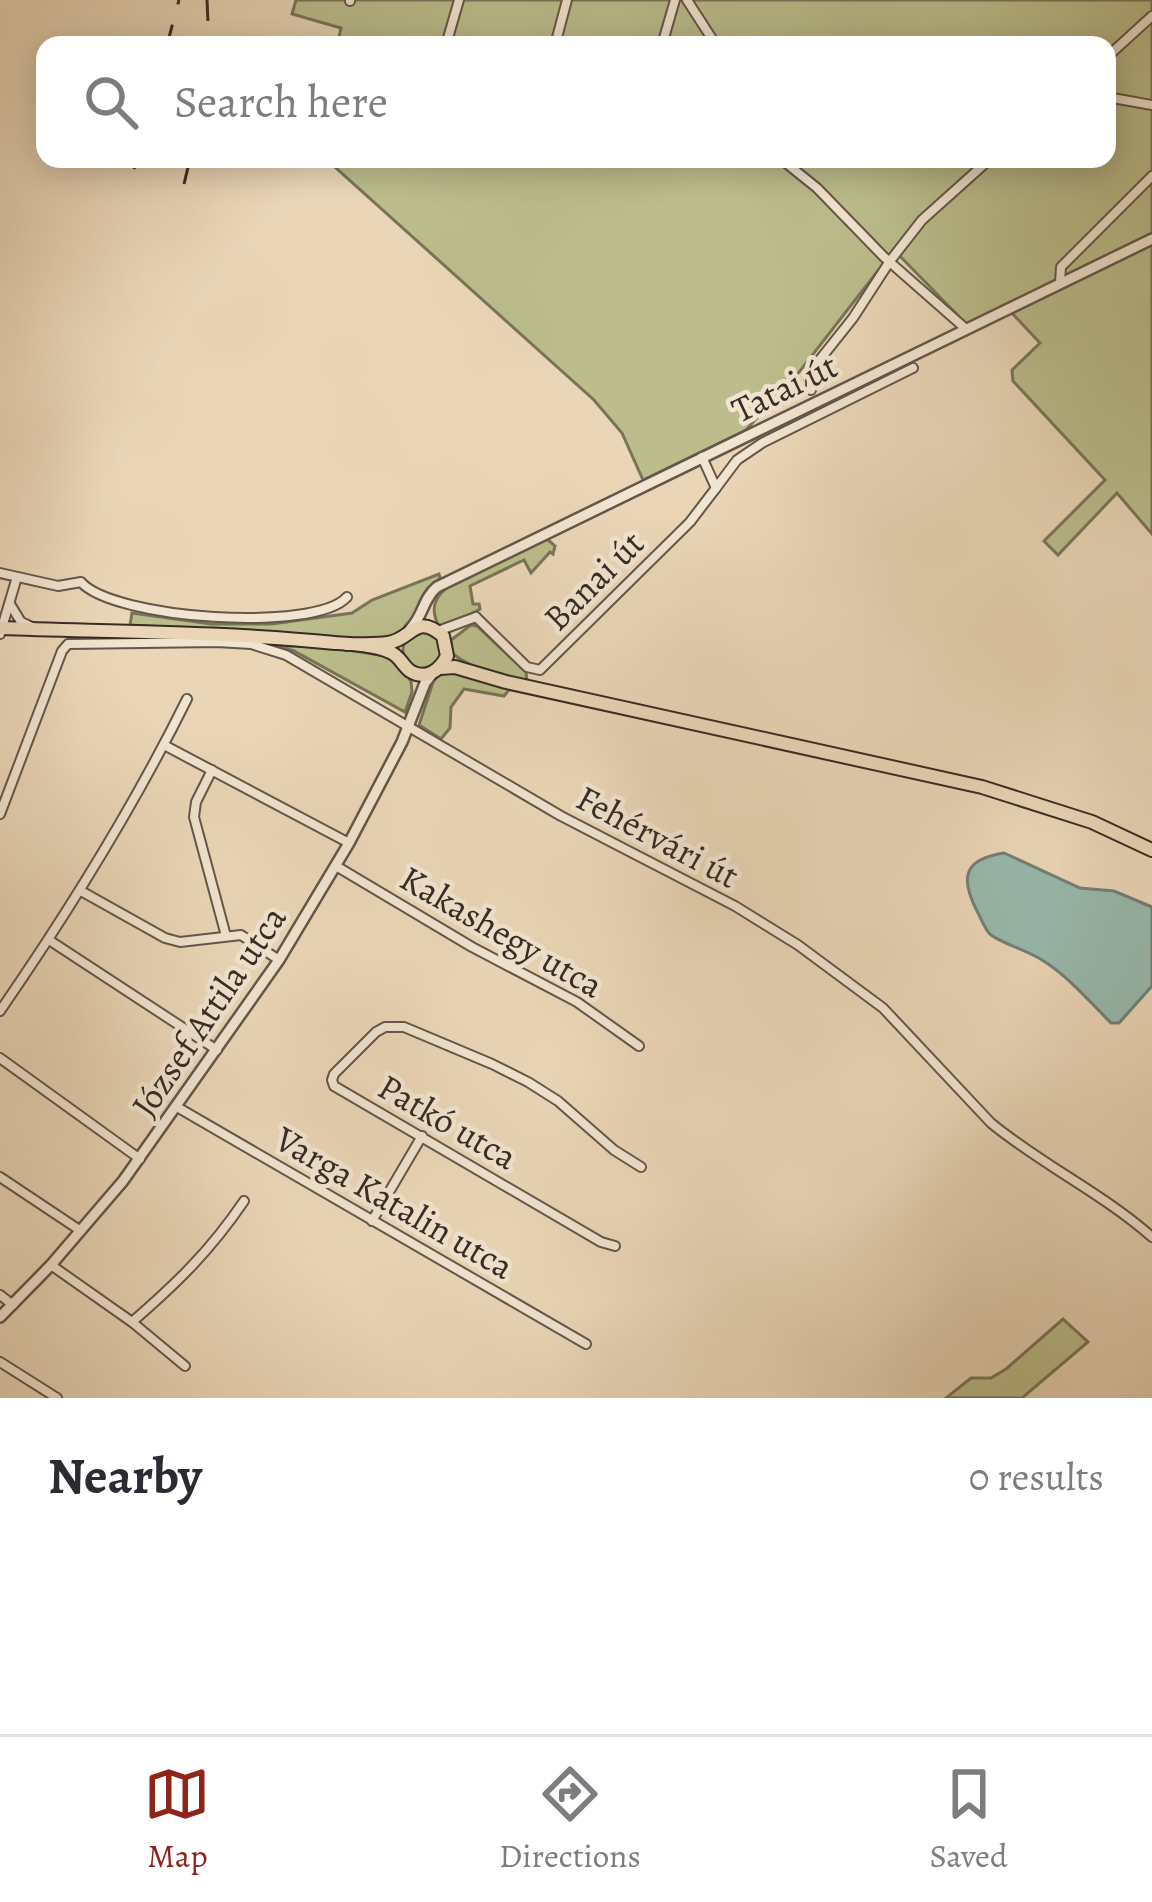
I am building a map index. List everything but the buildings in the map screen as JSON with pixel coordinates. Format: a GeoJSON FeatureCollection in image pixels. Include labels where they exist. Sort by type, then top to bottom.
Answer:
{"type":"FeatureCollection","features":[{"type":"Feature","properties":{"kind":"main road"},"geometry":{"type":"LineString","coordinates":[[346,644],[386,644],[416,627],[441,637],[458,661],[474,672]]}},
{"type":"Feature","properties":{"kind":"main road"},"geometry":{"type":"LineString","coordinates":[[1,630],[246,635],[391,652],[420,674],[455,667],[982,787],[1092,821],[1152,850]]}},
{"type":"Feature","properties":{"kind":"main road"},"geometry":{"type":"LineString","coordinates":[[404,665],[399,649],[406,633]]}},
{"type":"Feature","properties":{"kind":"main road"},"geometry":{"type":"LineString","coordinates":[[437,670],[441,637]]}},
{"type":"Feature","properties":{"kind":"street"},"geometry":{"type":"LineString","coordinates":[[448,36],[458,0]]}},
{"type":"Feature","properties":{"kind":"street"},"geometry":{"type":"LineString","coordinates":[[557,36],[567,0]]}},
{"type":"Feature","properties":{"kind":"street"},"geometry":{"type":"LineString","coordinates":[[665,36],[675,0]]}},
{"type":"Feature","properties":{"kind":"street"},"geometry":{"type":"LineString","coordinates":[[687,0],[710,36]]}},
{"type":"Feature","properties":{"kind":"street"},"geometry":{"type":"LineString","coordinates":[[1116,49],[1152,16]]}},
{"type":"Feature","properties":{"kind":"street"},"geometry":{"type":"LineString","coordinates":[[1116,99],[1152,105]]}},
{"type":"Feature","properties":{"kind":"street"},"geometry":{"type":"LineString","coordinates":[[791,168],[966,329]]}},
{"type":"Feature","properties":{"kind":"street"},"geometry":{"type":"LineString","coordinates":[[812,390],[814,367],[890,261],[922,220],[980,168]]}},
{"type":"Feature","properties":{"kind":"street"},"geometry":{"type":"LineString","coordinates":[[1060,282],[1061,267],[1152,176]]}},
{"type":"Feature","properties":{"kind":"street","name":"Tatai út"},"geometry":{"type":"LineString","coordinates":[[406,633],[419,619],[430,592],[441,585],[1152,238]]}},
{"type":"Feature","properties":{"kind":"street","name":"Tatai út"},"geometry":{"type":"LineString","coordinates":[[716,488],[737,460],[762,443],[913,368]]}},
{"type":"Feature","properties":{"kind":"street"},"geometry":{"type":"LineString","coordinates":[[754,431],[762,443]]}},
{"type":"Feature","properties":{"kind":"street"},"geometry":{"type":"LineString","coordinates":[[702,457],[716,488]]}},
{"type":"Feature","properties":{"kind":"street","name":"Banai út"},"geometry":{"type":"LineString","coordinates":[[441,637],[476,617],[527,667],[540,670],[690,523],[716,488]]}},
{"type":"Feature","properties":{"kind":"street"},"geometry":{"type":"LineString","coordinates":[[0,573],[58,586],[81,583],[94,595],[125,606],[200,616],[296,614],[336,607],[347,597]]}},
{"type":"Feature","properties":{"kind":"street"},"geometry":{"type":"LineString","coordinates":[[1,630],[17,577]]}},
{"type":"Feature","properties":{"kind":"street"},"geometry":{"type":"LineString","coordinates":[[441,585],[429,604],[441,637]]}},
{"type":"Feature","properties":{"kind":"street"},"geometry":{"type":"LineString","coordinates":[[9,603],[16,616],[34,628]]}},
{"type":"Feature","properties":{"kind":"street","name":"Fehérvári út"},"geometry":{"type":"LineString","coordinates":[[0,814],[65,646],[90,642],[251,644],[286,655],[561,816],[735,906],[798,945],[884,1008],[991,1123],[1152,1237]]}},
{"type":"Feature","properties":{"kind":"street"},"geometry":{"type":"LineString","coordinates":[[404,665],[414,679],[416,705]]}},
{"type":"Feature","properties":{"kind":"street","name":"József Attila utca"},"geometry":{"type":"LineString","coordinates":[[0,1317],[81,1231],[218,1051],[336,866],[408,727],[428,677],[437,670]]}},
{"type":"Feature","properties":{"kind":"street"},"geometry":{"type":"LineString","coordinates":[[0,1011],[81,891],[187,699]]}},
{"type":"Feature","properties":{"kind":"street"},"geometry":{"type":"LineString","coordinates":[[164,745],[349,843]]}},
{"type":"Feature","properties":{"kind":"street"},"geometry":{"type":"LineString","coordinates":[[212,770],[194,817],[226,936]]}},
{"type":"Feature","properties":{"kind":"street","name":"Kakashegy utca"},"geometry":{"type":"LineString","coordinates":[[336,866],[472,947],[577,1002],[639,1046]]}},
{"type":"Feature","properties":{"kind":"street"},"geometry":{"type":"LineString","coordinates":[[81,891],[165,938],[180,942],[241,935],[279,960]]}},
{"type":"Feature","properties":{"kind":"street"},"geometry":{"type":"LineString","coordinates":[[49,940],[218,1051]]}},
{"type":"Feature","properties":{"kind":"street","name":"Patkó utca"},"geometry":{"type":"LineString","coordinates":[[615,1246],[334,1086],[332,1080],[385,1027],[404,1027],[528,1082],[641,1167]]}},
{"type":"Feature","properties":{"kind":"street"},"geometry":{"type":"LineString","coordinates":[[0,1058],[140,1159]]}},
{"type":"Feature","properties":{"kind":"street","name":"Varga Katalin utca"},"geometry":{"type":"LineString","coordinates":[[177,1107],[586,1344]]}},
{"type":"Feature","properties":{"kind":"street"},"geometry":{"type":"LineString","coordinates":[[372,1221],[422,1136]]}},
{"type":"Feature","properties":{"kind":"street"},"geometry":{"type":"LineString","coordinates":[[0,1177],[81,1231]]}},
{"type":"Feature","properties":{"kind":"street"},"geometry":{"type":"LineString","coordinates":[[132,1322],[185,1276],[244,1201]]}},
{"type":"Feature","properties":{"kind":"street"},"geometry":{"type":"LineString","coordinates":[[51,1265],[185,1366]]}},
{"type":"Feature","properties":{"kind":"street"},"geometry":{"type":"LineString","coordinates":[[0,1295],[13,1305]]}},
{"type":"Feature","properties":{"kind":"street"},"geometry":{"type":"LineString","coordinates":[[0,1362],[57,1398]]}},
{"type":"Feature","properties":{"kind":"green space"},"geometry":{"type":"Polygon","coordinates":[[[296,0],[1152,0],[1152,534],[1117,493],[1058,555],[1044,541],[1105,480],[1013,381],[1012,370],[1040,343],[1010,311],[973,331],[894,250],[800,371],[746,430],[643,480],[622,433],[594,400],[336,168],[1116,168],[1116,36],[339,36],[341,28],[292,14],[296,0]]]}},
{"type":"Feature","properties":{"kind":"green space"},"geometry":{"type":"Polygon","coordinates":[[[547,539],[555,546],[553,554],[531,573],[524,560],[470,586],[473,604],[480,609],[440,628],[435,604],[451,584],[547,539]]]}},
{"type":"Feature","properties":{"kind":"green space"},"geometry":{"type":"Polygon","coordinates":[[[439,574],[410,622],[383,640],[130,625],[132,613],[211,624],[272,624],[352,613],[372,600],[439,574]]]}},
{"type":"Feature","properties":{"kind":"green space"},"geometry":{"type":"Polygon","coordinates":[[[471,625],[526,672],[527,682],[488,672],[453,654],[451,640],[471,625]]]}},
{"type":"Feature","properties":{"kind":"green space"},"geometry":{"type":"Polygon","coordinates":[[[422,631],[435,637],[441,650],[435,663],[422,669],[409,663],[403,650],[409,637],[422,631]]]}},
{"type":"Feature","properties":{"kind":"green space"},"geometry":{"type":"Polygon","coordinates":[[[278,646],[323,646],[392,657],[411,681],[405,712],[294,651],[278,646]]]}},
{"type":"Feature","properties":{"kind":"green space"},"geometry":{"type":"Polygon","coordinates":[[[449,670],[513,685],[504,696],[464,689],[451,707],[450,728],[441,739],[419,725],[434,679],[449,670]]]}},
{"type":"Feature","properties":{"kind":"green space"},"geometry":{"type":"Polygon","coordinates":[[[1063,1319],[1088,1342],[1022,1398],[946,1398],[971,1378],[991,1378],[1006,1369],[1063,1319]]]}},
{"type":"Feature","properties":{"kind":"water"},"geometry":{"type":"Polygon","coordinates":[[[1004,853],[1080,888],[1114,891],[1152,907],[1152,986],[1119,1023],[1111,1023],[1052,966],[987,930],[967,879],[981,860],[1004,853]]]}},
{"type":"Feature","properties":{"kind":"railway"},"geometry":{"type":"LineString","coordinates":[[169,36],[179,0]]}},
{"type":"Feature","properties":{"kind":"railway"},"geometry":{"type":"LineString","coordinates":[[207,0],[209,36]]}},
{"type":"Feature","properties":{"kind":"railway"},"geometry":{"type":"LineString","coordinates":[[184,184],[188,168]]}}]}
